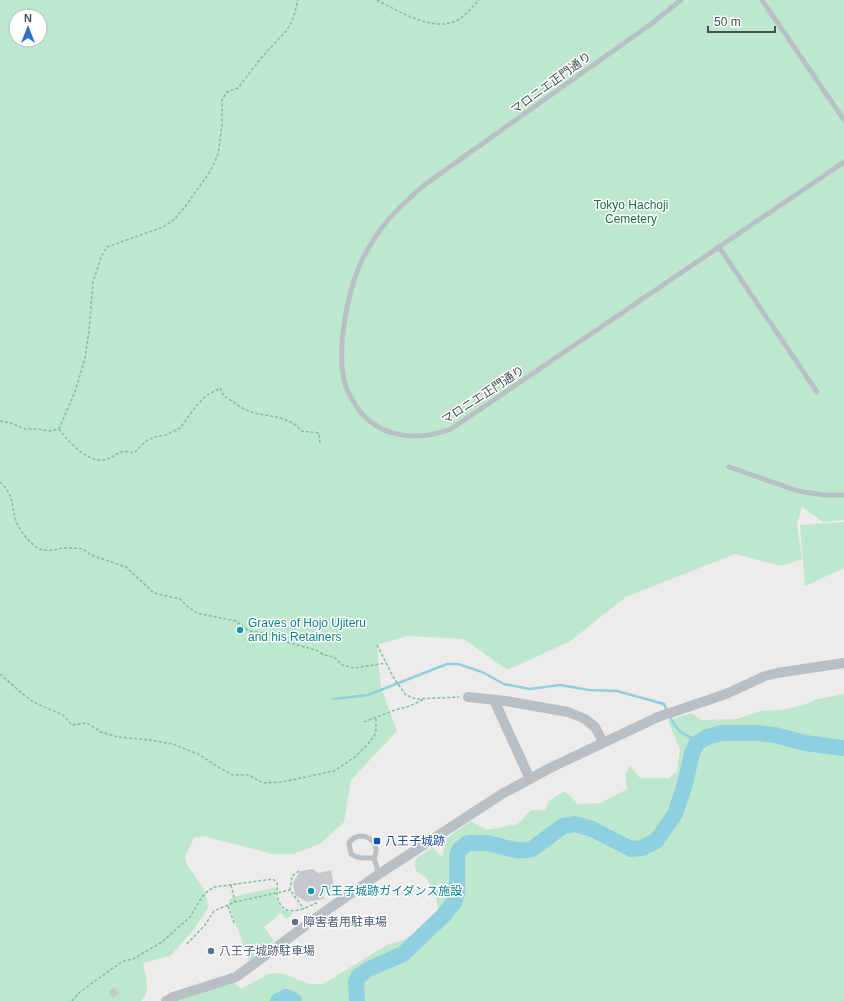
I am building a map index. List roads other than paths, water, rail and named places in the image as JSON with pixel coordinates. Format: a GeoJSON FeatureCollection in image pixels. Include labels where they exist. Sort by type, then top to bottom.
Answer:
{"type":"FeatureCollection","features":[{"type":"Feature","properties":{"kind":"street"},"geometry":{"type":"LineString","coordinates":[[166,1001],[173,997],[236,977],[275,950],[317,917],[379,874],[502,794],[603,742],[658,717],[726,694],[765,676],[844,663]]}},
{"type":"Feature","properties":{"kind":"street"},"geometry":{"type":"LineString","coordinates":[[468,697],[568,712],[585,719],[595,727],[603,742]]}},
{"type":"Feature","properties":{"kind":"street"},"geometry":{"type":"LineString","coordinates":[[494,700],[530,779]]}},
{"type":"Feature","properties":{"kind":"lane","name":"マロニエ正門通り"},"geometry":{"type":"LineString","coordinates":[[681,0],[651,24],[427,183],[397,209],[383,225],[361,262],[348,303],[344,330],[342,361],[345,384],[352,400],[362,414],[376,426],[390,433],[407,436],[423,437],[438,434],[451,429],[844,162]]}},
{"type":"Feature","properties":{"kind":"lane"},"geometry":{"type":"LineString","coordinates":[[762,0],[844,120]]}},
{"type":"Feature","properties":{"kind":"lane"},"geometry":{"type":"LineString","coordinates":[[719,247],[817,392]]}},
{"type":"Feature","properties":{"kind":"lane"},"geometry":{"type":"LineString","coordinates":[[729,467],[798,491],[824,495],[844,495]]}},
{"type":"Feature","properties":{"kind":"lane"},"geometry":{"type":"LineString","coordinates":[[374,858],[363,858],[351,854],[349,843],[352,838],[365,836],[371,839],[376,849],[374,858],[379,874]]}},
{"type":"Feature","properties":{"kind":"waterway"},"geometry":{"type":"LineString","coordinates":[[333,699],[368,695],[447,664],[458,664],[482,672],[504,684],[530,689],[560,685],[589,690],[617,691],[664,704],[667,711]]}},
{"type":"Feature","properties":{"kind":"waterway"},"geometry":{"type":"LineString","coordinates":[[669,715],[681,732],[700,741]]}},
{"type":"Feature","properties":{"kind":"waterway"},"geometry":{"type":"LineString","coordinates":[[357,1001],[356,982],[359,976],[369,969],[403,954],[444,915],[454,902],[457,893],[457,855],[460,849],[468,843],[485,843],[516,850],[532,849],[563,826],[575,824],[592,829],[631,849],[642,848],[656,841],[675,814],[685,784],[692,753],[697,743],[707,737],[722,733],[758,733],[775,735],[805,743],[844,748]]}},
{"type":"Feature","properties":{"kind":"waterway"},"geometry":{"type":"LineString","coordinates":[[278,1001],[286,997],[294,1001]]}},
{"type":"Feature","properties":{"kind":"place","name":"Graves of Hojo Ujiteru and his Retainers"},"geometry":{"type":"Point","coordinates":[240,630]}},
{"type":"Feature","properties":{"kind":"place","name":"八王子城跡"},"geometry":{"type":"Point","coordinates":[377,841]}},
{"type":"Feature","properties":{"kind":"place","name":"八王子城跡ガイダンス施設"},"geometry":{"type":"Point","coordinates":[311,891]}},
{"type":"Feature","properties":{"kind":"place","name":"障害者用駐車場"},"geometry":{"type":"Point","coordinates":[295,922]}},
{"type":"Feature","properties":{"kind":"place","name":"八王子城跡駐車場"},"geometry":{"type":"Point","coordinates":[211,951]}},
{"type":"Feature","properties":{"kind":"park label","name":"Tokyo Hachoji Cemetery"},"geometry":{"type":"Point","coordinates":[631,212]}}]}
